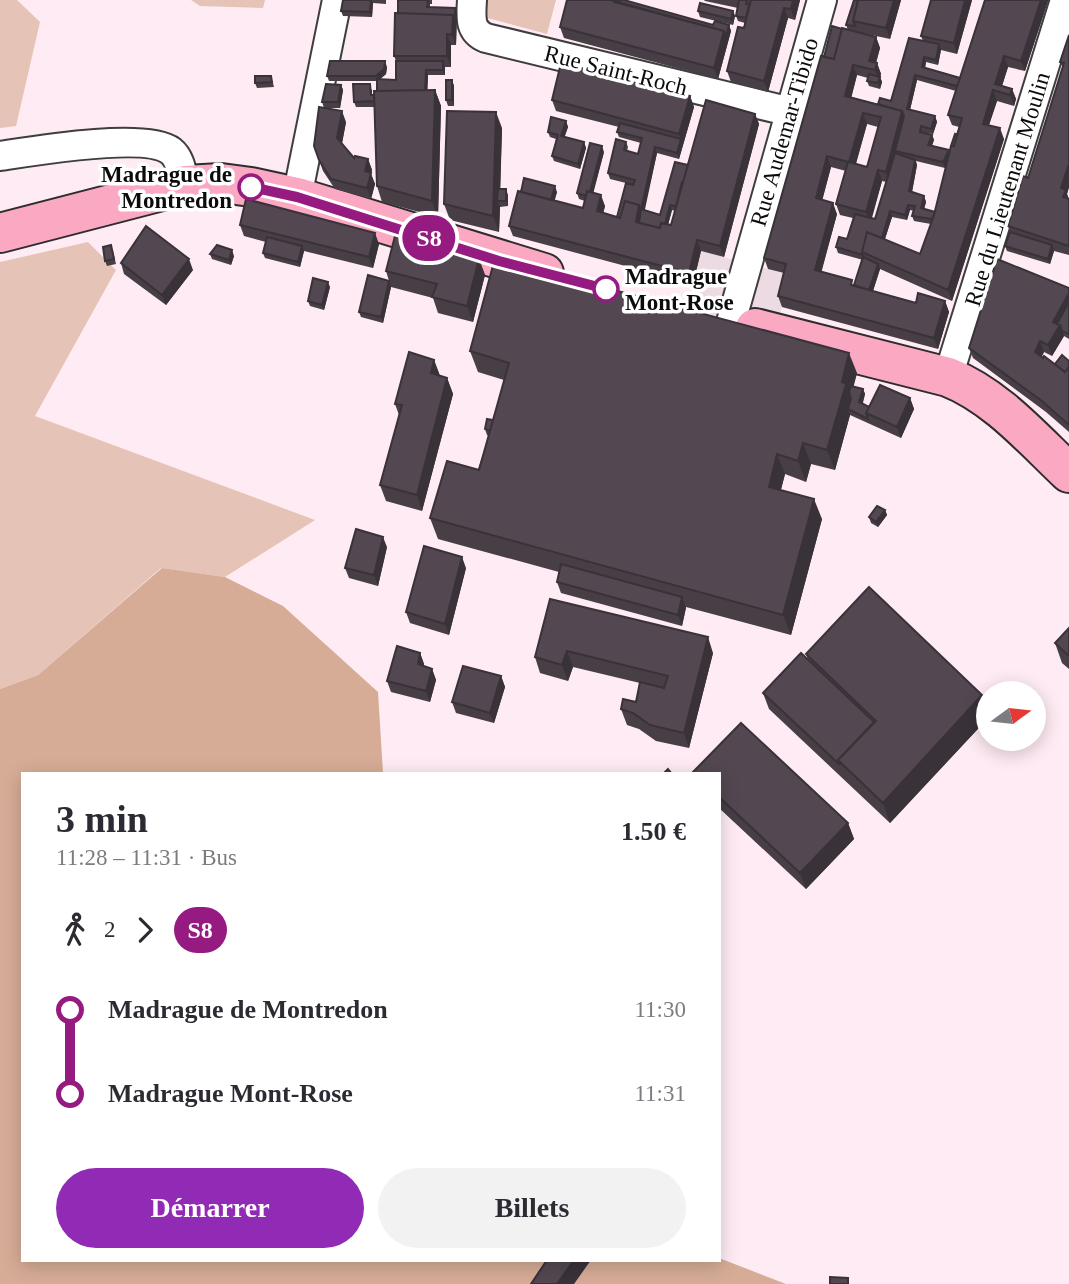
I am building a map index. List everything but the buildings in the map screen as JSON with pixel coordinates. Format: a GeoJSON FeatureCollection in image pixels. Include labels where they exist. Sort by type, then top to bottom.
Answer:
{"type":"FeatureCollection","features":[{"type":"Feature","properties":{"kind":"street"},"geometry":{"type":"LineString","coordinates":[[297,197],[338,0]]}},
{"type":"Feature","properties":{"kind":"street","name":"Rue Saint-Roch"},"geometry":{"type":"LineString","coordinates":[[472,0],[474,29],[486,38],[790,112]]}},
{"type":"Feature","properties":{"kind":"street","name":"Rue Audemar-Tibido"},"geometry":{"type":"LineString","coordinates":[[714,318],[746,264],[822,0]]}},
{"type":"Feature","properties":{"kind":"street","name":"Rue du Lieutenant Moulin"},"geometry":{"type":"LineString","coordinates":[[948,377],[1065,0]]}},
{"type":"Feature","properties":{"kind":"street"},"geometry":{"type":"LineString","coordinates":[[0,156],[41,149],[116,143],[157,145],[177,157],[185,186]]}},
{"type":"Feature","properties":{"kind":"street"},"geometry":{"type":"LineString","coordinates":[[0,233],[185,186],[220,183],[297,197],[499,261],[576,281]]}},
{"type":"Feature","properties":{"kind":"street"},"geometry":{"type":"LineString","coordinates":[[714,318],[948,377],[968,385],[988,398],[1069,472]]}},
{"type":"Feature","properties":{"kind":"shaded area"},"geometry":{"type":"Polygon","coordinates":[[[0,0],[17,0],[40,22],[16,126],[0,128],[0,0]]]}},
{"type":"Feature","properties":{"kind":"shaded area"},"geometry":{"type":"Polygon","coordinates":[[[191,0],[265,0],[263,8],[200,6],[191,0]]]}},
{"type":"Feature","properties":{"kind":"shaded area"},"geometry":{"type":"Polygon","coordinates":[[[479,0],[556,0],[547,34],[480,16],[479,0]]]}},
{"type":"Feature","properties":{"kind":"shaded area"},"geometry":{"type":"Polygon","coordinates":[[[88,242],[116,270],[35,416],[315,520],[225,577],[161,568],[38,675],[0,689],[0,262],[88,242]]]}},
{"type":"Feature","properties":{"kind":"shaded area"},"geometry":{"type":"Polygon","coordinates":[[[701,251],[790,275],[775,333],[686,310],[701,251]]]}},
{"type":"Feature","properties":{"kind":"shaded area"},"geometry":{"type":"Polygon","coordinates":[[[162,568],[225,577],[283,606],[378,692],[383,772],[21,772],[21,1262],[721,1262],[721,1259],[786,1284],[0,1284],[0,689],[38,675],[162,568]]]}},
{"type":"Feature","properties":{"kind":"bus line","name":"S8"},"geometry":{"type":"LineString","coordinates":[[251,187],[297,197],[499,261],[606,289]]}},
{"type":"Feature","properties":{"kind":"place","name":"Madrague de Montredon"},"geometry":{"type":"Point","coordinates":[251,187]}},
{"type":"Feature","properties":{"kind":"place","name":"Madrague Mont-Rose"},"geometry":{"type":"Point","coordinates":[606,289]}}]}
